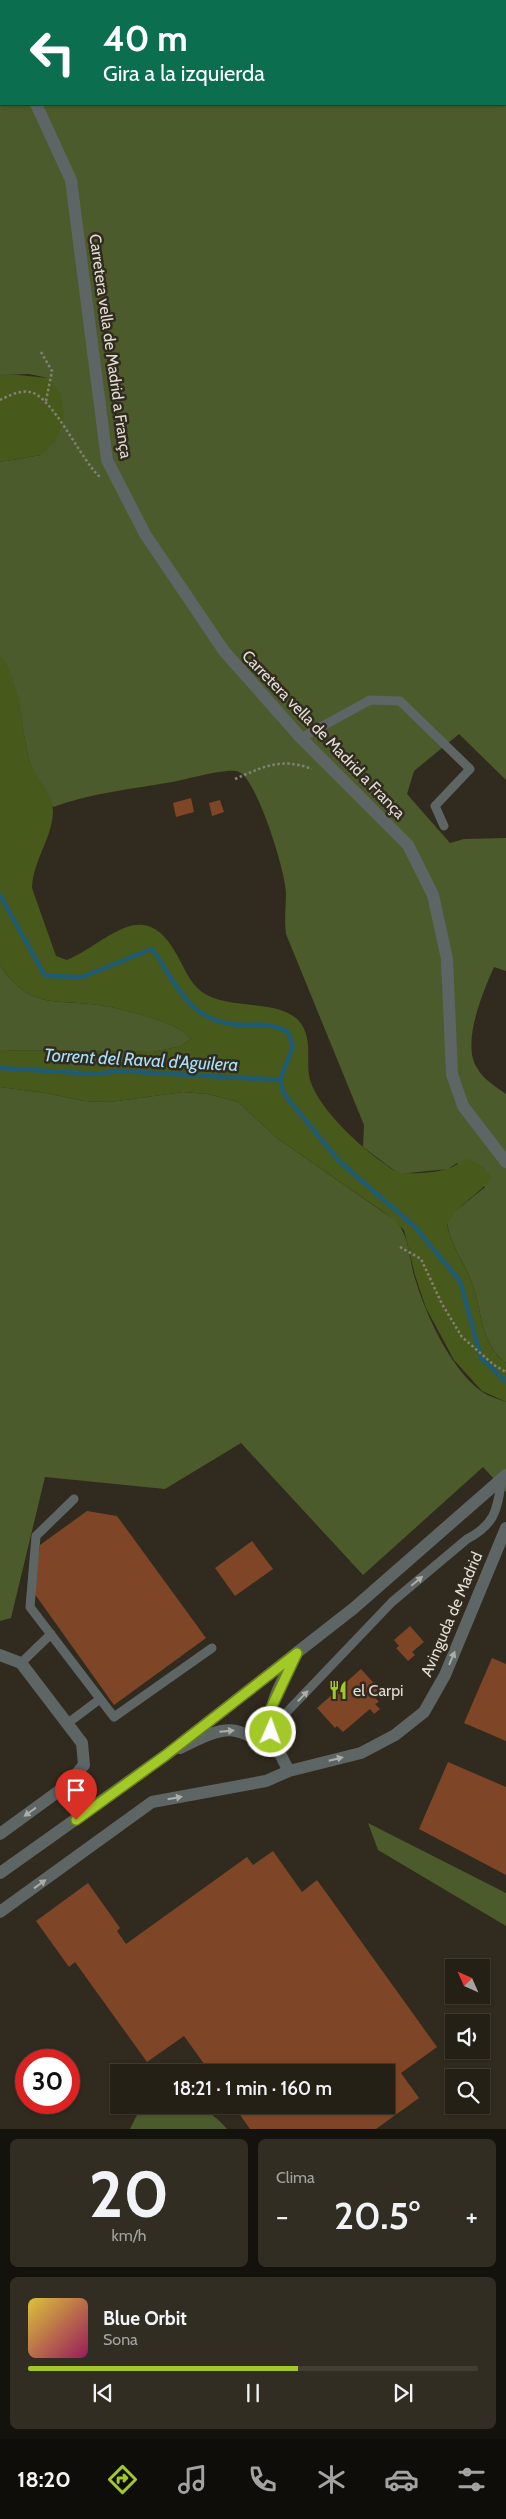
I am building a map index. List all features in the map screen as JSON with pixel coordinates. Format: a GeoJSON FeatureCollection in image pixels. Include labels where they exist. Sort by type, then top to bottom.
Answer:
{"type":"FeatureCollection","features":[{"type":"Feature","properties":{"kind":"street","name":"Carretera vella de Madrid a França"},"geometry":{"type":"LineString","coordinates":[[36,105],[71,180],[107,460],[145,534],[224,651],[301,738],[408,845],[433,896],[447,959],[452,1074],[463,1106],[506,1162]]}},
{"type":"Feature","properties":{"kind":"street"},"geometry":{"type":"LineString","coordinates":[[0,1873],[166,1755],[297,1653],[354,1608],[504,1477]]}},
{"type":"Feature","properties":{"kind":"street","name":"Avinguda de Madrid"},"geometry":{"type":"LineString","coordinates":[[0,1912],[152,1802],[266,1781],[289,1771],[361,1753],[396,1735],[424,1712],[445,1675],[506,1528]]}},
{"type":"Feature","properties":{"kind":"street"},"geometry":{"type":"LineString","coordinates":[[289,1771],[279,1753],[271,1732],[272,1706],[297,1653]]}},
{"type":"Feature","properties":{"kind":"street"},"geometry":{"type":"LineString","coordinates":[[0,1655],[21,1663],[68,1723],[82,1743],[84,1765],[67,1785],[0,1834]]}},
{"type":"Feature","properties":{"kind":"street"},"geometry":{"type":"LineString","coordinates":[[166,1755],[199,1738],[228,1729],[240,1730],[279,1753]]}},
{"type":"Feature","properties":{"kind":"lane"},"geometry":{"type":"LineString","coordinates":[[301,738],[370,700],[400,701],[470,770],[435,806],[444,826]]}},
{"type":"Feature","properties":{"kind":"lane"},"geometry":{"type":"LineString","coordinates":[[271,1732],[392,1602],[467,1539],[481,1532],[493,1519],[504,1477]]}},
{"type":"Feature","properties":{"kind":"lane"},"geometry":{"type":"LineString","coordinates":[[74,1499],[36,1536],[30,1606],[114,1717],[212,1648]]}},
{"type":"Feature","properties":{"kind":"lane"},"geometry":{"type":"LineString","coordinates":[[21,1663],[51,1634]]}},
{"type":"Feature","properties":{"kind":"lane"},"geometry":{"type":"LineString","coordinates":[[68,1723],[100,1699]]}},
{"type":"Feature","properties":{"kind":"path"},"geometry":{"type":"LineString","coordinates":[[41,352],[52,371],[46,401]]}},
{"type":"Feature","properties":{"kind":"path"},"geometry":{"type":"LineString","coordinates":[[0,400],[12,394],[30,392],[46,401],[96,474],[102,479]]}},
{"type":"Feature","properties":{"kind":"path"},"geometry":{"type":"LineString","coordinates":[[235,779],[276,763],[300,765],[316,770]]}},
{"type":"Feature","properties":{"kind":"path"},"geometry":{"type":"LineString","coordinates":[[400,1247],[420,1259],[442,1304],[462,1337],[494,1365],[506,1372]]}},
{"type":"Feature","properties":{"kind":"green space"},"geometry":{"type":"Polygon","coordinates":[[[0,105],[506,105],[506,780],[459,734],[414,771],[407,794],[450,843],[464,839],[506,838],[506,971],[494,967],[475,1018],[471,1045],[477,1068],[490,1083],[506,1094],[506,1363],[497,1355],[486,1336],[476,1294],[452,1241],[447,1223],[452,1214],[485,1187],[457,1163],[448,1169],[399,1174],[363,1147],[364,1125],[286,934],[285,882],[262,808],[246,778],[239,772],[217,772],[97,795],[53,807],[35,774],[30,763],[16,692],[7,667],[0,657],[0,462],[41,455],[48,378],[29,374],[0,375],[0,105]]]}},
{"type":"Feature","properties":{"kind":"green space"},"geometry":{"type":"Polygon","coordinates":[[[0,375],[48,378],[61,394],[64,418],[58,438],[41,455],[0,462],[0,375]]]}},
{"type":"Feature","properties":{"kind":"green space"},"geometry":{"type":"Polygon","coordinates":[[[0,657],[13,678],[17,691],[26,747],[31,765],[47,791],[52,804],[53,811],[50,830],[36,868],[32,888],[56,956],[67,960],[125,928],[138,925],[151,927],[164,937],[177,955],[190,980],[202,992],[213,998],[225,1001],[279,1009],[299,1021],[304,1028],[308,1042],[310,1080],[315,1091],[331,1115],[375,1157],[401,1173],[441,1170],[454,1166],[466,1159],[477,1163],[486,1170],[492,1177],[457,1211],[447,1224],[452,1241],[476,1294],[486,1336],[497,1355],[506,1363],[506,1402],[482,1391],[454,1360],[426,1308],[415,1275],[404,1230],[385,1213],[277,1138],[238,1102],[208,1094],[183,1092],[110,1102],[84,1101],[46,1093],[0,1087],[0,1050],[153,1052],[181,1046],[191,1039],[172,1025],[140,1014],[106,1006],[43,999],[32,995],[21,989],[0,965],[0,657]]]}},
{"type":"Feature","properties":{"kind":"green space"},"geometry":{"type":"Polygon","coordinates":[[[0,965],[21,989],[32,995],[43,999],[106,1006],[140,1014],[172,1025],[191,1039],[181,1046],[153,1052],[0,1050],[0,965]]]}},
{"type":"Feature","properties":{"kind":"green space"},"geometry":{"type":"Polygon","coordinates":[[[0,1087],[46,1093],[84,1101],[110,1102],[183,1092],[208,1094],[238,1102],[277,1138],[396,1221],[404,1233],[414,1275],[425,1306],[449,1354],[469,1381],[481,1391],[506,1402],[506,1492],[483,1467],[363,1575],[241,1443],[165,1489],[45,1477],[11,1618],[0,1621],[0,1087]]]}},
{"type":"Feature","properties":{"kind":"green space"},"geometry":{"type":"Polygon","coordinates":[[[368,1823],[506,1893],[506,1926],[378,1850],[368,1823]]]}},
{"type":"Feature","properties":{"kind":"green space"},"geometry":{"type":"Polygon","coordinates":[[[138,2114],[210,2114],[218,2119],[227,2129],[130,2129],[138,2114]]]}},
{"type":"Feature","properties":{"kind":"building"},"geometry":{"type":"Polygon","coordinates":[[[191,798],[194,812],[176,817],[173,803],[191,798]]]}},
{"type":"Feature","properties":{"kind":"building"},"geometry":{"type":"Polygon","coordinates":[[[220,800],[224,812],[212,816],[209,803],[220,800]]]}},
{"type":"Feature","properties":{"kind":"building"},"geometry":{"type":"Polygon","coordinates":[[[87,1511],[117,1516],[206,1638],[114,1705],[34,1593],[40,1545],[87,1511]]]}},
{"type":"Feature","properties":{"kind":"building"},"geometry":{"type":"Polygon","coordinates":[[[252,1541],[273,1569],[235,1596],[215,1568],[252,1541]]]}},
{"type":"Feature","properties":{"kind":"building"},"geometry":{"type":"Polygon","coordinates":[[[410,1626],[424,1642],[412,1652],[415,1655],[408,1661],[396,1648],[399,1646],[394,1640],[410,1626]]]}},
{"type":"Feature","properties":{"kind":"building"},"geometry":{"type":"Polygon","coordinates":[[[492,1658],[506,1664],[506,1741],[464,1723],[492,1658]]]}},
{"type":"Feature","properties":{"kind":"building"},"geometry":{"type":"Polygon","coordinates":[[[361,1669],[379,1689],[373,1695],[379,1702],[375,1704],[380,1709],[374,1714],[370,1709],[343,1732],[337,1726],[335,1728],[317,1708],[361,1669]]]}},
{"type":"Feature","properties":{"kind":"building"},"geometry":{"type":"Polygon","coordinates":[[[448,1762],[506,1787],[506,1875],[419,1829],[448,1762]]]}},
{"type":"Feature","properties":{"kind":"building"},"geometry":{"type":"Polygon","coordinates":[[[273,1851],[302,1892],[317,1880],[437,2047],[401,2073],[419,2098],[376,2129],[250,2129],[239,2114],[395,2114],[395,2064],[204,2064],[184,2036],[147,2062],[75,1962],[69,1967],[36,1921],[88,1883],[120,1928],[117,1931],[126,1944],[247,1857],[253,1865],[273,1851]]]}},
{"type":"Feature","properties":{"kind":"waterway"},"geometry":{"type":"LineString","coordinates":[[0,895],[45,976],[82,977],[152,949],[183,996],[203,1014],[231,1024],[265,1025],[288,1032],[293,1046],[280,1080]]}},
{"type":"Feature","properties":{"kind":"waterway","name":"Torrent del Raval d'Aguilera"},"geometry":{"type":"LineString","coordinates":[[0,1068],[96,1074],[119,1071],[280,1080]]}},
{"type":"Feature","properties":{"kind":"waterway"},"geometry":{"type":"LineString","coordinates":[[280,1080],[284,1094],[339,1161],[415,1227],[460,1281],[481,1358],[506,1382]]}},
{"type":"Feature","properties":{"kind":"place","name":"el Carpi"},"geometry":{"type":"Point","coordinates":[338,1690]}},
{"type":"Feature","properties":{"kind":"route"},"geometry":{"type":"LineString","coordinates":[[76,1820],[166,1755],[297,1653],[283,1679],[272,1706],[271,1732]]}}]}
